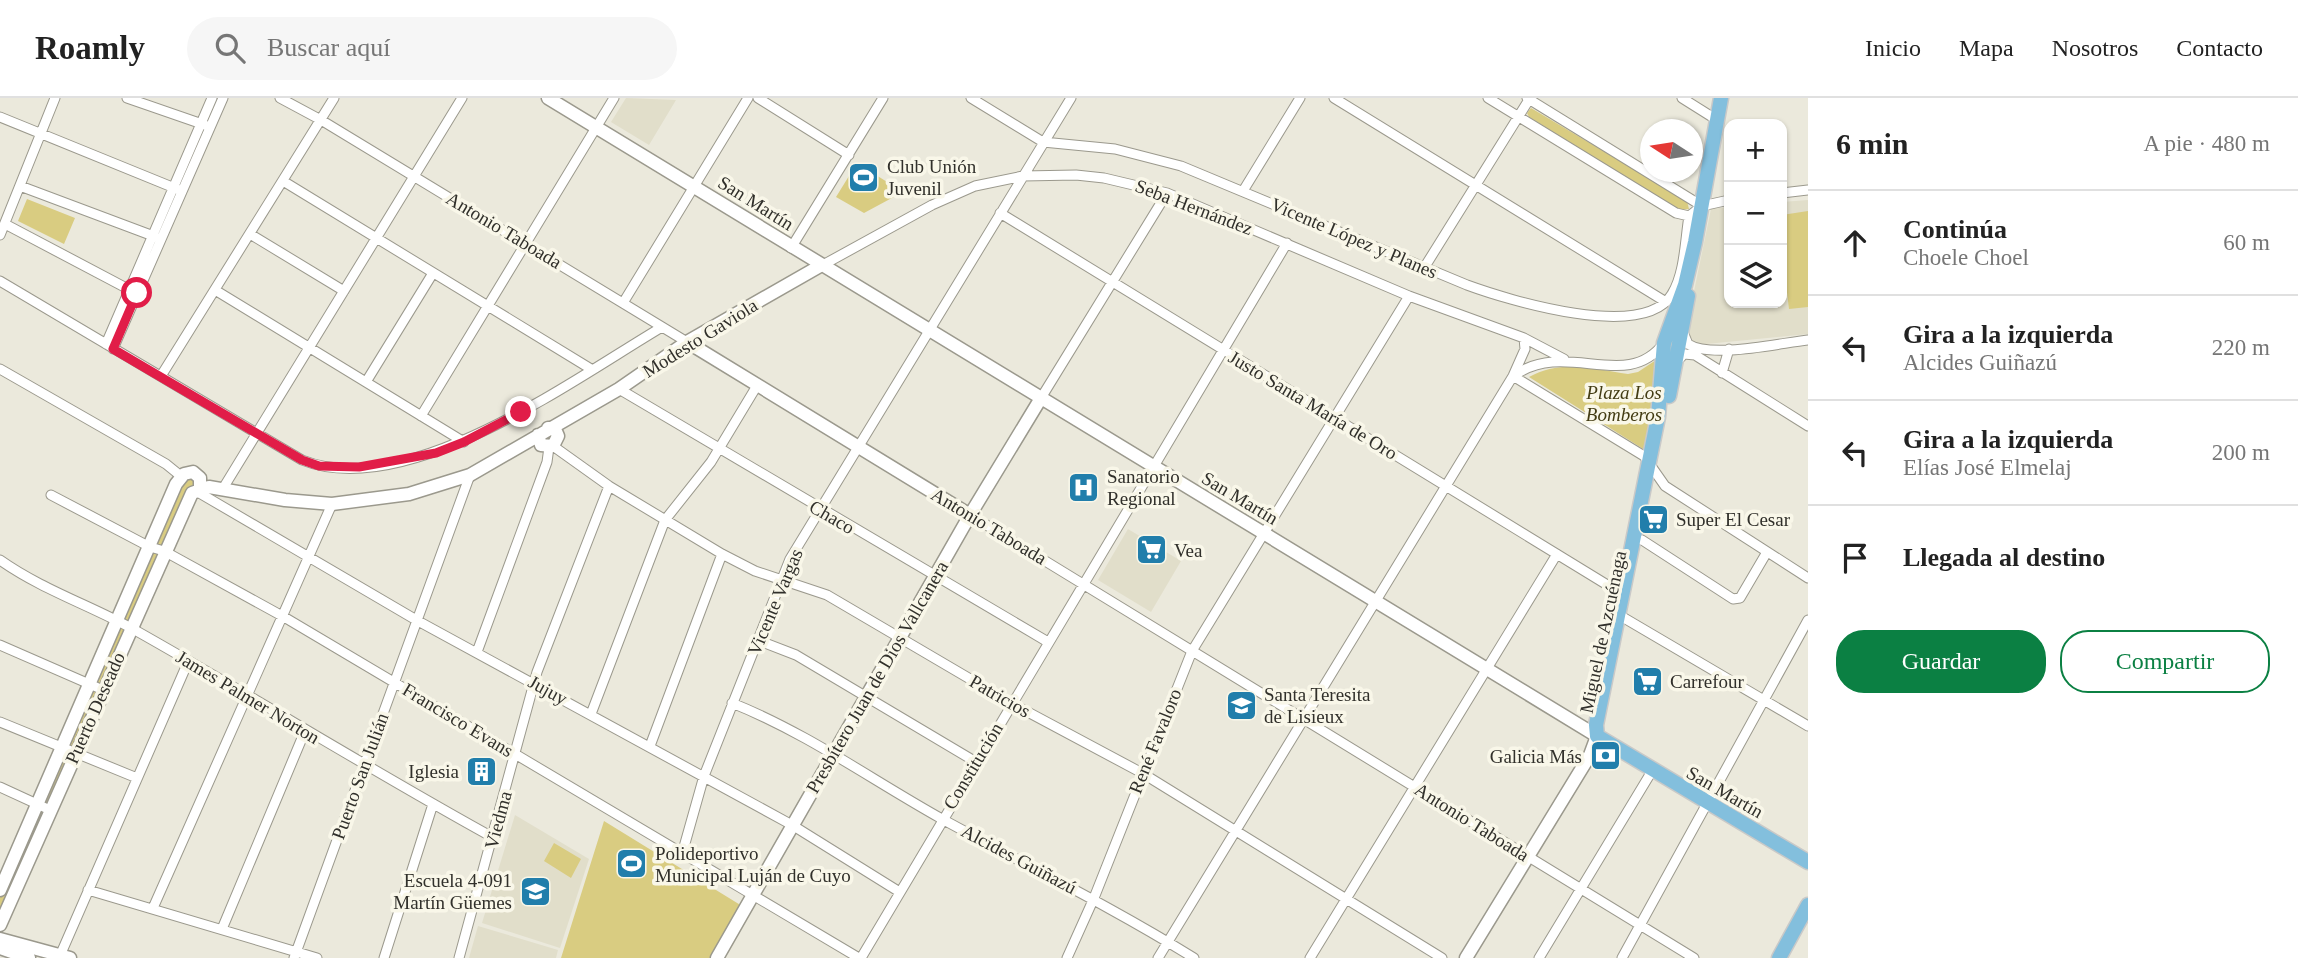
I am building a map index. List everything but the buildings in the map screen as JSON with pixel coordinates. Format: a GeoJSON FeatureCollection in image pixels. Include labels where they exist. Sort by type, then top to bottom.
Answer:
{"type":"FeatureCollection","features":[{"type":"Feature","properties":{"kind":"main road","name":"Miguel de Azcuénaga"},"geometry":{"type":"LineString","coordinates":[[1597,736],[1603,730],[1622,612],[1653,480],[1664,343],[1685,285],[1721,98]]}},
{"type":"Feature","properties":{"kind":"main road","name":"Miguel de Azcuénaga"},"geometry":{"type":"LineString","coordinates":[[1629,584],[1642,540],[1676,363],[1695,242]]}},
{"type":"Feature","properties":{"kind":"main road","name":"San Martín"},"geometry":{"type":"LineString","coordinates":[[1597,736],[1808,862]]}},
{"type":"Feature","properties":{"kind":"main road"},"geometry":{"type":"LineString","coordinates":[[1779,958],[1808,905]]}},
{"type":"Feature","properties":{"kind":"street"},"geometry":{"type":"LineString","coordinates":[[0,235],[55,98]]}},
{"type":"Feature","properties":{"kind":"street"},"geometry":{"type":"LineString","coordinates":[[127,98],[206,126]]}},
{"type":"Feature","properties":{"kind":"street"},"geometry":{"type":"LineString","coordinates":[[206,126],[212,98]]}},
{"type":"Feature","properties":{"kind":"street"},"geometry":{"type":"LineString","coordinates":[[110,346],[206,126],[223,98]]}},
{"type":"Feature","properties":{"kind":"street","name":"Antonio Taboada"},"geometry":{"type":"LineString","coordinates":[[280,98],[321,120],[758,384],[1695,958]]}},
{"type":"Feature","properties":{"kind":"street"},"geometry":{"type":"LineString","coordinates":[[161,376],[334,98]]}},
{"type":"Feature","properties":{"kind":"street"},"geometry":{"type":"LineString","coordinates":[[198,484],[257,433],[462,98]]}},
{"type":"Feature","properties":{"kind":"street","name":"San Martín"},"geometry":{"type":"LineString","coordinates":[[548,98],[1152,468],[1597,736]]}},
{"type":"Feature","properties":{"kind":"street"},"geometry":{"type":"LineString","coordinates":[[421,416],[614,98]]}},
{"type":"Feature","properties":{"kind":"street"},"geometry":{"type":"LineString","coordinates":[[623,303],[748,98]]}},
{"type":"Feature","properties":{"kind":"street"},"geometry":{"type":"LineString","coordinates":[[758,98],[849,155]]}},
{"type":"Feature","properties":{"kind":"street"},"geometry":{"type":"LineString","coordinates":[[791,248],[884,98]]}},
{"type":"Feature","properties":{"kind":"street","name":"Vicente Vargas"},"geometry":{"type":"LineString","coordinates":[[682,854],[704,776],[781,578],[819,509],[1070,98]]}},
{"type":"Feature","properties":{"kind":"street"},"geometry":{"type":"LineString","coordinates":[[1243,191],[1300,98]]}},
{"type":"Feature","properties":{"kind":"street"},"geometry":{"type":"LineString","coordinates":[[1334,98],[1666,302],[1678,281],[1689,216],[1702,206],[1724,201]]}},
{"type":"Feature","properties":{"kind":"street"},"geometry":{"type":"LineString","coordinates":[[1489,98],[1676,213],[1689,216]]}},
{"type":"Feature","properties":{"kind":"street"},"geometry":{"type":"LineString","coordinates":[[1424,268],[1529,98],[1702,206]]}},
{"type":"Feature","properties":{"kind":"street"},"geometry":{"type":"LineString","coordinates":[[1682,98],[1717,120]]}},
{"type":"Feature","properties":{"kind":"street"},"geometry":{"type":"LineString","coordinates":[[975,99],[1044,142]]}},
{"type":"Feature","properties":{"kind":"street"},"geometry":{"type":"LineString","coordinates":[[0,117],[178,189]]}},
{"type":"Feature","properties":{"kind":"street","name":"Vicente López y Planes"},"geometry":{"type":"LineString","coordinates":[[1044,142],[1136,152],[1243,191],[1424,268],[1508,300],[1561,313],[1593,316],[1638,313],[1666,302]]}},
{"type":"Feature","properties":{"kind":"street","name":"Seba Hernández"},"geometry":{"type":"LineString","coordinates":[[820,266],[956,193],[1023,176],[1076,175],[1104,178],[1167,193],[1409,296],[1524,338],[1564,359]]}},
{"type":"Feature","properties":{"kind":"street"},"geometry":{"type":"LineString","coordinates":[[283,181],[591,369]]}},
{"type":"Feature","properties":{"kind":"street"},"geometry":{"type":"LineString","coordinates":[[20,186],[157,237]]}},
{"type":"Feature","properties":{"kind":"street"},"geometry":{"type":"LineString","coordinates":[[1787,192],[1808,190]]}},
{"type":"Feature","properties":{"kind":"street"},"geometry":{"type":"LineString","coordinates":[[1041,398],[1167,193]]}},
{"type":"Feature","properties":{"kind":"street","name":"Justo Santa María de Oro"},"geometry":{"type":"LineString","coordinates":[[1000,214],[1609,586],[1622,612],[1808,726]]}},
{"type":"Feature","properties":{"kind":"street"},"geometry":{"type":"LineString","coordinates":[[5,224],[133,291]]}},
{"type":"Feature","properties":{"kind":"street"},"geometry":{"type":"LineString","coordinates":[[250,234],[344,291]]}},
{"type":"Feature","properties":{"kind":"street","name":"Constitución"},"geometry":{"type":"LineString","coordinates":[[860,958],[1287,243]]}},
{"type":"Feature","properties":{"kind":"street","name":"Modesto Gaviola"},"geometry":{"type":"LineString","coordinates":[[548,440],[580,411],[619,389],[687,342],[820,266]]}},
{"type":"Feature","properties":{"kind":"street"},"geometry":{"type":"LineString","coordinates":[[366,382],[433,273]]}},
{"type":"Feature","properties":{"kind":"street"},"geometry":{"type":"LineString","coordinates":[[0,281],[302,460],[319,466],[388,464],[436,453],[464,442],[662,327]]}},
{"type":"Feature","properties":{"kind":"street"},"geometry":{"type":"LineString","coordinates":[[215,290],[464,442]]}},
{"type":"Feature","properties":{"kind":"street","name":"René Favaloro"},"geometry":{"type":"LineString","coordinates":[[1067,958],[1094,898],[1192,651],[1409,296]]}},
{"type":"Feature","properties":{"kind":"street"},"geometry":{"type":"LineString","coordinates":[[1683,322],[1684,338],[1693,347],[1729,349],[1808,340]]}},
{"type":"Feature","properties":{"kind":"street"},"geometry":{"type":"LineString","coordinates":[[1158,958],[1513,376],[1525,349],[1524,338]]}},
{"type":"Feature","properties":{"kind":"street","name":"Seba Hernández"},"geometry":{"type":"LineString","coordinates":[[1513,376],[1536,363],[1564,359],[1627,366],[1648,359],[1664,343]]}},
{"type":"Feature","properties":{"kind":"street"},"geometry":{"type":"LineString","coordinates":[[1722,373],[1729,349]]}},
{"type":"Feature","properties":{"kind":"street"},"geometry":{"type":"LineString","coordinates":[[1676,363],[1684,354],[1690,354],[1808,426]]}},
{"type":"Feature","properties":{"kind":"street","name":"Jujuy"},"geometry":{"type":"LineString","coordinates":[[0,369],[166,464],[309,557],[418,621],[792,825],[898,891]]}},
{"type":"Feature","properties":{"kind":"street"},"geometry":{"type":"LineString","coordinates":[[1513,376],[1644,456],[1653,480],[1808,578]]}},
{"type":"Feature","properties":{"kind":"street"},"geometry":{"type":"LineString","coordinates":[[591,714],[665,520],[718,449],[758,384]]}},
{"type":"Feature","properties":{"kind":"street","name":"Chaco"},"geometry":{"type":"LineString","coordinates":[[619,389],[1048,642]]}},
{"type":"Feature","properties":{"kind":"street","name":"Presbítero Juan de Dios Vallcanera"},"geometry":{"type":"LineString","coordinates":[[717,958],[970,514],[1041,398]]}},
{"type":"Feature","properties":{"kind":"street"},"geometry":{"type":"LineString","coordinates":[[198,484],[285,500],[332,503],[409,494],[471,475],[527,444],[548,440],[548,462],[477,652]]}},
{"type":"Feature","properties":{"kind":"street","name":"Patricios"},"geometry":{"type":"LineString","coordinates":[[548,440],[609,486],[722,554],[755,571],[827,595],[1011,703],[1142,773],[1442,958]]}},
{"type":"Feature","properties":{"kind":"street","name":"Puerto San Julián"},"geometry":{"type":"LineString","coordinates":[[295,955],[471,475]]}},
{"type":"Feature","properties":{"kind":"street","name":"Puerto Deseado"},"geometry":{"type":"LineString","coordinates":[[0,890],[5,862],[37,804],[150,547],[198,484]]}},
{"type":"Feature","properties":{"kind":"street","name":"Puerto Deseado"},"geometry":{"type":"LineString","coordinates":[[0,925],[164,551],[198,484]]}},
{"type":"Feature","properties":{"kind":"street","name":"Viedma"},"geometry":{"type":"LineString","coordinates":[[459,958],[494,838],[534,683],[609,486]]}},
{"type":"Feature","properties":{"kind":"street","name":"Francisco Evans"},"geometry":{"type":"LineString","coordinates":[[51,495],[150,547],[164,551],[284,617],[751,897],[860,958]]}},
{"type":"Feature","properties":{"kind":"street"},"geometry":{"type":"LineString","coordinates":[[153,908],[284,617],[332,503]]}},
{"type":"Feature","properties":{"kind":"street"},"geometry":{"type":"LineString","coordinates":[[1642,540],[1734,599],[1740,598],[1767,552]]}},
{"type":"Feature","properties":{"kind":"street"},"geometry":{"type":"LineString","coordinates":[[650,746],[722,554]]}},
{"type":"Feature","properties":{"kind":"street"},"geometry":{"type":"LineString","coordinates":[[1310,958],[1557,554]]}},
{"type":"Feature","properties":{"kind":"street","name":"James Palmer Norton"},"geometry":{"type":"LineString","coordinates":[[0,560],[18,573],[130,628],[363,766],[494,838]]}},
{"type":"Feature","properties":{"kind":"street"},"geometry":{"type":"LineString","coordinates":[[1609,586],[1629,584]]}},
{"type":"Feature","properties":{"kind":"street"},"geometry":{"type":"LineString","coordinates":[[1622,958],[1808,620]]}},
{"type":"Feature","properties":{"kind":"street"},"geometry":{"type":"LineString","coordinates":[[757,640],[796,656],[976,762]]}},
{"type":"Feature","properties":{"kind":"street"},"geometry":{"type":"LineString","coordinates":[[0,645],[103,691]]}},
{"type":"Feature","properties":{"kind":"street"},"geometry":{"type":"LineString","coordinates":[[0,939],[63,957],[88,890],[188,662]]}},
{"type":"Feature","properties":{"kind":"street","name":"Alcides Guiñazú"},"geometry":{"type":"LineString","coordinates":[[732,703],[768,718],[942,818],[1094,898],[1194,958]]}},
{"type":"Feature","properties":{"kind":"street"},"geometry":{"type":"LineString","coordinates":[[0,722],[136,778]]}},
{"type":"Feature","properties":{"kind":"street"},"geometry":{"type":"LineString","coordinates":[[222,929],[305,731]]}},
{"type":"Feature","properties":{"kind":"street"},"geometry":{"type":"LineString","coordinates":[[1466,958],[1590,755],[1597,736]]}},
{"type":"Feature","properties":{"kind":"street"},"geometry":{"type":"LineString","coordinates":[[1539,958],[1652,771]]}},
{"type":"Feature","properties":{"kind":"street"},"geometry":{"type":"LineString","coordinates":[[0,787],[50,810]]}},
{"type":"Feature","properties":{"kind":"street"},"geometry":{"type":"LineString","coordinates":[[384,958],[433,804]]}},
{"type":"Feature","properties":{"kind":"street"},"geometry":{"type":"LineString","coordinates":[[5,862],[23,871]]}},
{"type":"Feature","properties":{"kind":"street"},"geometry":{"type":"LineString","coordinates":[[88,890],[222,929],[295,955],[317,958]]}},
{"type":"Feature","properties":{"kind":"street"},"geometry":{"type":"LineString","coordinates":[[0,948],[29,958]]}},
{"type":"Feature","properties":{"kind":"shaded area"},"geometry":{"type":"Polygon","coordinates":[[[626,98],[676,100],[649,145],[611,122],[626,98]]]}},
{"type":"Feature","properties":{"kind":"shaded area"},"geometry":{"type":"Polygon","coordinates":[[[1808,200],[1808,334],[1696,345],[1686,330],[1711,209],[1724,208],[1724,308],[1787,308],[1787,202],[1808,200]]]}},
{"type":"Feature","properties":{"kind":"shaded area"},"geometry":{"type":"Polygon","coordinates":[[[1128,529],[1181,561],[1151,612],[1098,580],[1128,529]]]}},
{"type":"Feature","properties":{"kind":"shaded area","name":"Escuela 4-091 Martín Güemes"},"geometry":{"type":"Polygon","coordinates":[[[515,815],[589,859],[560,948],[482,923],[515,815]]]}},
{"type":"Feature","properties":{"kind":"shaded area"},"geometry":{"type":"Polygon","coordinates":[[[478,926],[558,950],[556,958],[469,958],[478,926]]]}},
{"type":"Feature","properties":{"kind":"green space"},"geometry":{"type":"Polygon","coordinates":[[[1531,108],[1640,173],[1640,182],[1655,182],[1687,201],[1689,209],[1679,210],[1529,117],[1527,113],[1531,108]]]}},
{"type":"Feature","properties":{"kind":"green space","name":"Club Unión Juvenil"},"geometry":{"type":"Polygon","coordinates":[[[857,163],[903,192],[864,213],[836,197],[857,163]]]}},
{"type":"Feature","properties":{"kind":"green space"},"geometry":{"type":"Polygon","coordinates":[[[27,199],[75,218],[64,244],[18,221],[27,199]]]}},
{"type":"Feature","properties":{"kind":"green space"},"geometry":{"type":"Polygon","coordinates":[[[1808,211],[1808,307],[1789,309],[1787,214],[1808,211]]]}},
{"type":"Feature","properties":{"kind":"green space","name":"Plaza Los Bomberos"},"geometry":{"type":"Polygon","coordinates":[[[1659,358],[1648,452],[1529,377],[1541,371],[1565,367],[1628,374],[1638,372],[1659,358]]]}},
{"type":"Feature","properties":{"kind":"green space"},"geometry":{"type":"Polygon","coordinates":[[[181,478],[200,478],[0,925],[0,890],[181,478]]]}},
{"type":"Feature","properties":{"kind":"green space","name":"Polideportivo Municipal Luján de Cuyo"},"geometry":{"type":"Polygon","coordinates":[[[604,821],[742,906],[711,958],[561,958],[604,821]]]}},
{"type":"Feature","properties":{"kind":"green space"},"geometry":{"type":"Polygon","coordinates":[[[554,843],[581,859],[571,878],[544,861],[554,843]]]}},
{"type":"Feature","properties":{"kind":"place","name":"Club Unión Juvenil"},"geometry":{"type":"Point","coordinates":[864,177]}},
{"type":"Feature","properties":{"kind":"place","name":"Sanatorio Regional"},"geometry":{"type":"Point","coordinates":[1084,487]}},
{"type":"Feature","properties":{"kind":"place","name":"Super El Cesar"},"geometry":{"type":"Point","coordinates":[1653,519]}},
{"type":"Feature","properties":{"kind":"place","name":"Vea"},"geometry":{"type":"Point","coordinates":[1151,550]}},
{"type":"Feature","properties":{"kind":"place","name":"Carrefour"},"geometry":{"type":"Point","coordinates":[1647,681]}},
{"type":"Feature","properties":{"kind":"place","name":"Santa Teresita de Lisieux"},"geometry":{"type":"Point","coordinates":[1241,705]}},
{"type":"Feature","properties":{"kind":"place","name":"Galicia Más"},"geometry":{"type":"Point","coordinates":[1605,756]}},
{"type":"Feature","properties":{"kind":"place","name":"Iglesia"},"geometry":{"type":"Point","coordinates":[482,771]}},
{"type":"Feature","properties":{"kind":"place","name":"Polideportivo Municipal Luján de Cuyo"},"geometry":{"type":"Point","coordinates":[632,864]}},
{"type":"Feature","properties":{"kind":"place","name":"Escuela 4-091 Martín Güemes"},"geometry":{"type":"Point","coordinates":[535,891]}},
{"type":"Feature","properties":{"kind":"route"},"geometry":{"type":"LineString","coordinates":[[137,293],[113,349],[312,464],[359,467],[410,460],[464,442],[521,412]]}}]}
